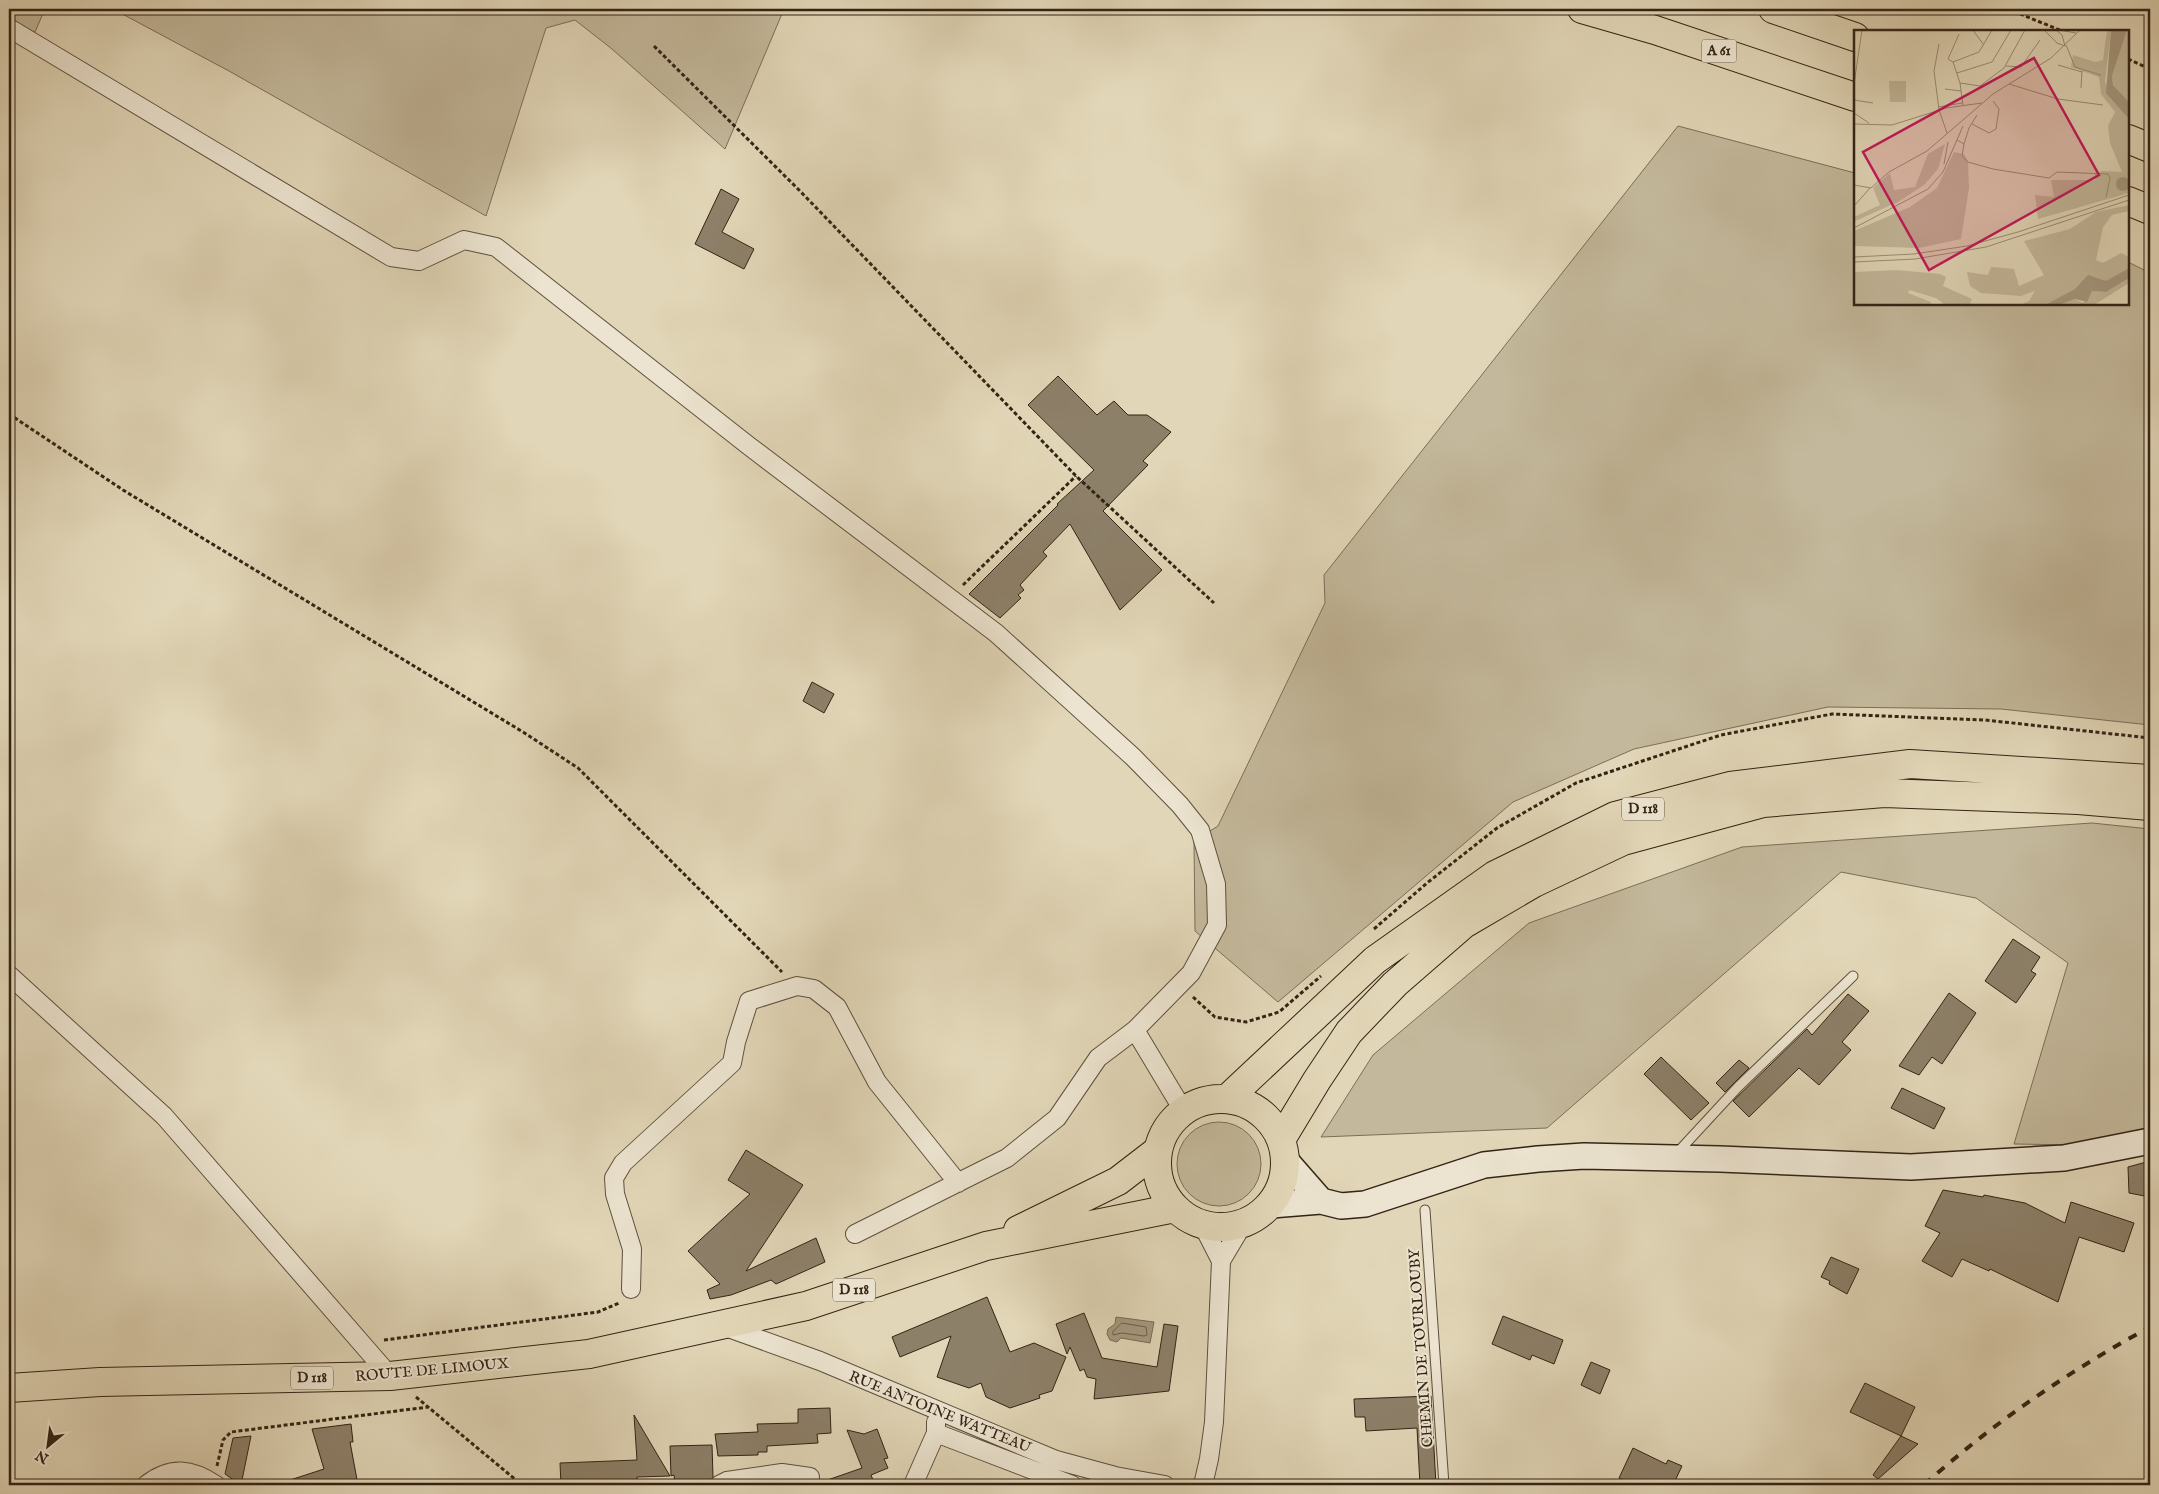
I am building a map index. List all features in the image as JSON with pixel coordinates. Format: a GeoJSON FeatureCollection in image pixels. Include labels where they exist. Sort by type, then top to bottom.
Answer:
{"type":"FeatureCollection","features":[{"type":"Feature","properties":{"kind":"main road","name":"A 61"},"geometry":{"type":"LineString","coordinates":[[1582,9],[1664,33],[1854,97]]}},
{"type":"Feature","properties":{"kind":"main road"},"geometry":{"type":"LineString","coordinates":[[1773,9],[1854,36]]}},
{"type":"Feature","properties":{"kind":"main road"},"geometry":{"type":"LineString","coordinates":[[2129,139],[2150,148]]}},
{"type":"Feature","properties":{"kind":"main road"},"geometry":{"type":"LineString","coordinates":[[2129,201],[2150,210]]}},
{"type":"Feature","properties":{"kind":"main road","name":"D 118"},"geometry":{"type":"LineString","coordinates":[[1228,1098],[1375,960],[1496,875],[1615,816],[1730,786],[1910,764],[2150,779]]}},
{"type":"Feature","properties":{"kind":"main road","name":"D 118"},"geometry":{"type":"LineString","coordinates":[[1284,1149],[1317,1080],[1349,1032],[1395,984],[1464,924],[1534,883],[1624,841],[1763,803],[1884,793],[2032,798],[2150,806]]}},
{"type":"Feature","properties":{"kind":"main road"},"geometry":{"type":"LineString","coordinates":[[1284,1149],[1283,1184],[1271,1205],[1256,1218],[1243,1224],[1221,1228],[1195,1222],[1175,1208],[1159,1182],[1157,1151],[1166,1128],[1183,1110],[1202,1100],[1228,1098],[1248,1104],[1268,1118],[1284,1149],[1321,1201]]}},
{"type":"Feature","properties":{"kind":"main road"},"geometry":{"type":"LineString","coordinates":[[1271,1205],[1321,1201],[1341,1206],[1365,1204],[1484,1165],[1538,1159],[1584,1156],[1911,1167],[2064,1158],[2150,1141]]}},
{"type":"Feature","properties":{"kind":"main road","name":"D 118"},"geometry":{"type":"LineString","coordinates":[[986,1246],[1118,1181],[1157,1151]]}},
{"type":"Feature","properties":{"kind":"main road","name":"D 118"},"geometry":{"type":"LineString","coordinates":[[720,1325],[806,1306],[986,1246],[1175,1208]]}},
{"type":"Feature","properties":{"kind":"main road","name":"ROUTE DE LIMOUX"},"geometry":{"type":"LineString","coordinates":[[9,1388],[100,1382],[390,1376],[511,1364],[614,1350],[720,1325]]}},
{"type":"Feature","properties":{"kind":"street"},"geometry":{"type":"LineString","coordinates":[[9,28],[391,257],[419,261],[464,240],[496,247],[750,446],[996,633],[1133,757],[1180,805],[1200,830],[1216,884],[1217,925],[1191,973],[1135,1030],[1098,1058],[1057,1118],[1007,1158],[856,1234]]}},
{"type":"Feature","properties":{"kind":"street"},"geometry":{"type":"LineString","coordinates":[[9,975],[164,1116],[390,1376]]}},
{"type":"Feature","properties":{"kind":"street"},"geometry":{"type":"LineString","coordinates":[[630,1289],[632,1249],[615,1194],[614,1178],[623,1163],[732,1063],[736,1042],[749,1001],[797,986],[814,989],[838,1007],[877,1082],[958,1183]]}},
{"type":"Feature","properties":{"kind":"street"},"geometry":{"type":"LineString","coordinates":[[1135,1030],[1183,1110]]}},
{"type":"Feature","properties":{"kind":"street"},"geometry":{"type":"LineString","coordinates":[[1202,1224],[1221,1261]]}},
{"type":"Feature","properties":{"kind":"street"},"geometry":{"type":"LineString","coordinates":[[1202,1485],[1209,1459],[1214,1422],[1221,1261],[1243,1224]]}},
{"type":"Feature","properties":{"kind":"street","name":"RUE ANTOINE WATTEAU"},"geometry":{"type":"LineString","coordinates":[[720,1325],[820,1361],[1056,1460],[1115,1476],[1165,1485]]}},
{"type":"Feature","properties":{"kind":"street"},"geometry":{"type":"LineString","coordinates":[[913,1485],[936,1433],[937,1409]]}},
{"type":"Feature","properties":{"kind":"street","name":"RUE ANTOINE WATTEAU"},"geometry":{"type":"LineString","coordinates":[[936,1433],[1072,1485]]}},
{"type":"Feature","properties":{"kind":"street"},"geometry":{"type":"LineString","coordinates":[[146,1485],[174,1471],[200,1474],[214,1484]]}},
{"type":"Feature","properties":{"kind":"street"},"geometry":{"type":"LineString","coordinates":[[719,1485],[727,1481],[782,1473],[810,1477]]}},
{"type":"Feature","properties":{"kind":"lane"},"geometry":{"type":"LineString","coordinates":[[1673,1158],[1738,1087],[1853,976]]}},
{"type":"Feature","properties":{"kind":"lane","name":"CHEMIN DE TOURLOUBY"},"geometry":{"type":"LineString","coordinates":[[1425,1210],[1444,1485]]}},
{"type":"Feature","properties":{"kind":"path"},"geometry":{"type":"LineString","coordinates":[[2008,9],[2060,30]]}},
{"type":"Feature","properties":{"kind":"path"},"geometry":{"type":"LineString","coordinates":[[654,46],[799,190],[1076,476],[1214,604]]}},
{"type":"Feature","properties":{"kind":"path"},"geometry":{"type":"LineString","coordinates":[[2129,59],[2150,68]]}},
{"type":"Feature","properties":{"kind":"path"},"geometry":{"type":"LineString","coordinates":[[9,414],[123,490],[523,732],[578,768],[797,986]]}},
{"type":"Feature","properties":{"kind":"path"},"geometry":{"type":"LineString","coordinates":[[950,597],[1076,476]]}},
{"type":"Feature","properties":{"kind":"path"},"geometry":{"type":"LineString","coordinates":[[362,1344],[598,1312],[617,1305],[630,1289]]}},
{"type":"Feature","properties":{"kind":"path"},"geometry":{"type":"LineString","coordinates":[[390,1376],[522,1485]]}},
{"type":"Feature","properties":{"kind":"path"},"geometry":{"type":"LineString","coordinates":[[214,1484],[223,1440],[231,1432],[428,1407]]}},
{"type":"Feature","properties":{"kind":"shaded area"},"geometry":{"type":"Polygon","coordinates":[[[9,9],[45,9],[35,32],[9,29],[9,9]]]}},
{"type":"Feature","properties":{"kind":"shaded area"},"geometry":{"type":"Polygon","coordinates":[[[113,9],[784,9],[725,149],[612,49],[575,20],[546,28],[486,216],[229,71],[113,9]]]}},
{"type":"Feature","properties":{"kind":"shaded area"},"geometry":{"type":"Polygon","coordinates":[[[1678,126],[1854,173],[1854,305],[2129,305],[2129,262],[2150,273],[2150,725],[2001,709],[1828,707],[1634,749],[1513,802],[1278,1002],[1195,931],[1194,841],[1218,826],[1325,603],[1324,575],[1678,126]]]}},
{"type":"Feature","properties":{"kind":"shaded area"},"geometry":{"type":"Polygon","coordinates":[[[2092,823],[2150,829],[2150,1127],[2078,1145],[2014,1144],[2068,963],[1976,898],[1841,872],[1547,1128],[1321,1137],[1373,1055],[1529,923],[1742,847],[2092,823]]]}},
{"type":"Feature","properties":{"kind":"shaded area"},"geometry":{"type":"Polygon","coordinates":[[[1219,1122],[1235,1125],[1249,1134],[1258,1148],[1261,1164],[1258,1180],[1249,1194],[1235,1203],[1219,1206],[1203,1203],[1189,1194],[1180,1180],[1177,1164],[1180,1148],[1189,1134],[1203,1125],[1219,1122]]]}},
{"type":"Feature","properties":{"kind":"water"},"geometry":{"type":"Polygon","coordinates":[[[1116,1317],[1154,1322],[1150,1343],[1121,1338],[1117,1342],[1110,1340],[1107,1334],[1108,1329],[1115,1324],[1116,1317]]]}},
{"type":"Feature","properties":{"kind":"building"},"geometry":{"type":"Polygon","coordinates":[[[721,189],[739,199],[722,232],[754,249],[744,269],[695,244],[721,189]]]}},
{"type":"Feature","properties":{"kind":"building"},"geometry":{"type":"Polygon","coordinates":[[[1058,376],[1097,415],[1114,401],[1128,415],[1147,415],[1171,432],[1143,461],[1148,465],[1103,511],[1162,570],[1120,610],[1070,524],[1043,552],[1047,556],[1020,585],[1024,590],[1018,595],[1021,598],[1000,618],[969,594],[1057,504],[1094,470],[1028,405],[1058,376]]]}},
{"type":"Feature","properties":{"kind":"building"},"geometry":{"type":"Polygon","coordinates":[[[812,682],[834,694],[824,713],[803,701],[812,682]]]}},
{"type":"Feature","properties":{"kind":"building"},"geometry":{"type":"Polygon","coordinates":[[[2013,939],[2040,957],[2031,971],[2036,974],[2016,1003],[1985,981],[2013,939]]]}},
{"type":"Feature","properties":{"kind":"building"},"geometry":{"type":"Polygon","coordinates":[[[1949,993],[1976,1013],[1942,1064],[1932,1057],[1919,1075],[1899,1066],[1949,993]]]}},
{"type":"Feature","properties":{"kind":"building"},"geometry":{"type":"Polygon","coordinates":[[[1848,994],[1869,1011],[1842,1042],[1851,1050],[1819,1085],[1799,1068],[1749,1117],[1733,1101],[1807,1029],[1812,1035],[1848,994]]]}},
{"type":"Feature","properties":{"kind":"building"},"geometry":{"type":"Polygon","coordinates":[[[1661,1057],[1709,1103],[1691,1120],[1644,1074],[1661,1057]]]}},
{"type":"Feature","properties":{"kind":"building"},"geometry":{"type":"Polygon","coordinates":[[[1739,1060],[1749,1068],[1725,1092],[1716,1083],[1739,1060]]]}},
{"type":"Feature","properties":{"kind":"building"},"geometry":{"type":"Polygon","coordinates":[[[1902,1088],[1945,1108],[1934,1129],[1891,1108],[1902,1088]]]}},
{"type":"Feature","properties":{"kind":"building"},"geometry":{"type":"Polygon","coordinates":[[[746,1150],[803,1185],[746,1271],[816,1238],[825,1262],[776,1284],[771,1280],[731,1295],[710,1299],[707,1290],[720,1284],[688,1251],[750,1194],[728,1180],[746,1150]]]}},
{"type":"Feature","properties":{"kind":"building"},"geometry":{"type":"Polygon","coordinates":[[[2150,1161],[2150,1197],[2129,1193],[2128,1167],[2150,1161]]]}},
{"type":"Feature","properties":{"kind":"building"},"geometry":{"type":"Polygon","coordinates":[[[1943,1190],[2025,1203],[2065,1223],[2071,1202],[2134,1223],[2124,1252],[2079,1237],[2058,1302],[1990,1269],[1989,1271],[1962,1259],[1952,1277],[1922,1261],[1940,1233],[1925,1226],[1943,1190]]]}},
{"type":"Feature","properties":{"kind":"building"},"geometry":{"type":"Polygon","coordinates":[[[1831,1257],[1859,1269],[1847,1294],[1829,1284],[1830,1281],[1821,1277],[1831,1257]]]}},
{"type":"Feature","properties":{"kind":"building"},"geometry":{"type":"Polygon","coordinates":[[[987,1297],[1010,1352],[1034,1343],[1066,1357],[1052,1391],[1039,1395],[1040,1398],[1010,1408],[986,1397],[981,1383],[969,1388],[937,1377],[951,1336],[900,1357],[892,1337],[987,1297]]]}},
{"type":"Feature","properties":{"kind":"building"},"geometry":{"type":"Polygon","coordinates":[[[1084,1313],[1102,1358],[1157,1367],[1164,1324],[1178,1326],[1169,1391],[1094,1399],[1096,1379],[1087,1377],[1084,1369],[1080,1371],[1070,1347],[1067,1354],[1056,1324],[1084,1313]]]}},
{"type":"Feature","properties":{"kind":"building"},"geometry":{"type":"Polygon","coordinates":[[[1503,1316],[1563,1340],[1554,1364],[1532,1355],[1530,1360],[1492,1344],[1503,1316]]]}},
{"type":"Feature","properties":{"kind":"building"},"geometry":{"type":"Polygon","coordinates":[[[1591,1362],[1610,1370],[1600,1394],[1581,1385],[1591,1362]]]}},
{"type":"Feature","properties":{"kind":"building"},"geometry":{"type":"Polygon","coordinates":[[[1865,1383],[1915,1407],[1901,1436],[1850,1412],[1865,1383]]]}},
{"type":"Feature","properties":{"kind":"building"},"geometry":{"type":"Polygon","coordinates":[[[1431,1396],[1436,1485],[1420,1485],[1417,1428],[1366,1431],[1365,1417],[1355,1417],[1354,1399],[1431,1396]]]}},
{"type":"Feature","properties":{"kind":"building"},"geometry":{"type":"Polygon","coordinates":[[[830,1408],[831,1433],[817,1434],[818,1443],[767,1446],[767,1452],[758,1452],[758,1455],[718,1456],[715,1434],[758,1432],[757,1424],[798,1423],[798,1409],[830,1408]]]}},
{"type":"Feature","properties":{"kind":"building"},"geometry":{"type":"Polygon","coordinates":[[[634,1415],[670,1476],[637,1477],[637,1482],[561,1485],[560,1463],[637,1460],[634,1415]]]}},
{"type":"Feature","properties":{"kind":"building"},"geometry":{"type":"Polygon","coordinates":[[[351,1424],[353,1442],[350,1442],[358,1485],[284,1485],[284,1482],[324,1469],[312,1429],[351,1424]]]}},
{"type":"Feature","properties":{"kind":"building"},"geometry":{"type":"Polygon","coordinates":[[[877,1429],[888,1458],[884,1459],[888,1468],[871,1475],[875,1485],[819,1485],[819,1483],[862,1468],[847,1430],[864,1434],[877,1429]]]}},
{"type":"Feature","properties":{"kind":"building"},"geometry":{"type":"Polygon","coordinates":[[[251,1436],[241,1485],[225,1474],[233,1438],[251,1436]]]}},
{"type":"Feature","properties":{"kind":"building"},"geometry":{"type":"Polygon","coordinates":[[[1901,1436],[1918,1444],[1878,1479],[1873,1475],[1901,1436]]]}},
{"type":"Feature","properties":{"kind":"building"},"geometry":{"type":"Polygon","coordinates":[[[712,1445],[713,1477],[709,1485],[675,1485],[674,1475],[671,1476],[670,1446],[712,1445]]]}},
{"type":"Feature","properties":{"kind":"building"},"geometry":{"type":"Polygon","coordinates":[[[1633,1448],[1666,1464],[1668,1460],[1682,1466],[1673,1485],[1635,1485],[1619,1478],[1633,1448]]]}},
{"type":"Feature","properties":{"kind":"railway"},"geometry":{"type":"LineString","coordinates":[[1924,1485],[1977,1440],[2032,1399],[2150,1327]]}}]}
